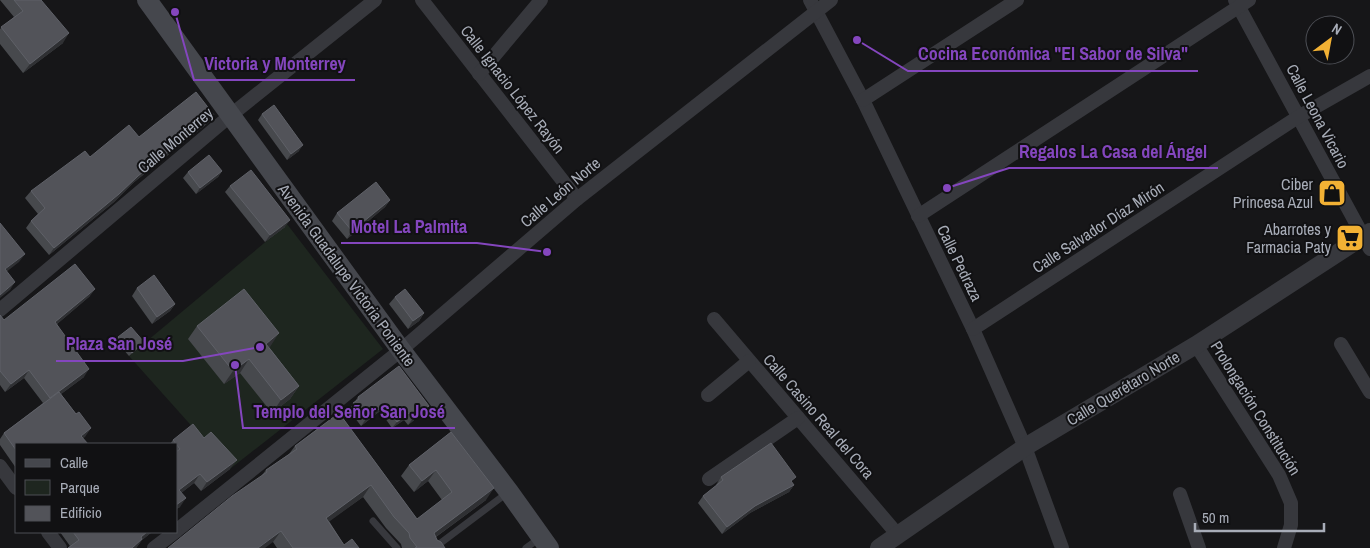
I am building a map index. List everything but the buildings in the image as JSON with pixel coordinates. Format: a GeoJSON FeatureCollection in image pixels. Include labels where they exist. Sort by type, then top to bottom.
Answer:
{"type":"FeatureCollection","features":[{"type":"Feature","properties":{"kind":"main road","name":"Avenida Guadalupe Victoria Poniente"},"geometry":{"type":"LineString","coordinates":[[147,0],[401,350],[509,492],[539,544]]}},
{"type":"Feature","properties":{"kind":"street","name":"Calle Monterrey"},"geometry":{"type":"LineString","coordinates":[[0,310],[231,115],[374,0]]}},
{"type":"Feature","properties":{"kind":"street","name":"Calle Ignacio López Rayón"},"geometry":{"type":"LineString","coordinates":[[422,0],[577,199]]}},
{"type":"Feature","properties":{"kind":"street"},"geometry":{"type":"LineString","coordinates":[[479,74],[541,0]]}},
{"type":"Feature","properties":{"kind":"street","name":"Calle León Norte"},"geometry":{"type":"LineString","coordinates":[[178,529],[401,350],[577,199],[814,5],[832,0]]}},
{"type":"Feature","properties":{"kind":"street"},"geometry":{"type":"LineString","coordinates":[[862,100],[1017,0]]}},
{"type":"Feature","properties":{"kind":"street"},"geometry":{"type":"LineString","coordinates":[[918,216],[1241,2]]}},
{"type":"Feature","properties":{"kind":"street","name":"Calle Leona Vicario"},"geometry":{"type":"LineString","coordinates":[[1241,2],[1298,117],[1368,239]]}},
{"type":"Feature","properties":{"kind":"street","name":"Calle Pedraza"},"geometry":{"type":"LineString","coordinates":[[814,5],[973,329],[1026,447],[1062,548]]}},
{"type":"Feature","properties":{"kind":"street","name":"Calle Salvador Díaz Mirón"},"geometry":{"type":"LineString","coordinates":[[973,329],[1298,117],[1370,76]]}},
{"type":"Feature","properties":{"kind":"street","name":"Calle Querétaro Norte"},"geometry":{"type":"LineString","coordinates":[[879,548],[1026,447],[1368,239]]}},
{"type":"Feature","properties":{"kind":"street","name":"Calle Casino Real del Cora"},"geometry":{"type":"LineString","coordinates":[[714,319],[898,535]]}},
{"type":"Feature","properties":{"kind":"street","name":"Prolongación Constitución"},"geometry":{"type":"LineString","coordinates":[[1196,344],[1280,475],[1290,503],[1291,525],[1284,548]]}},
{"type":"Feature","properties":{"kind":"street"},"geometry":{"type":"LineString","coordinates":[[1341,344],[1370,392]]}},
{"type":"Feature","properties":{"kind":"street"},"geometry":{"type":"LineString","coordinates":[[708,395],[749,361]]}},
{"type":"Feature","properties":{"kind":"street"},"geometry":{"type":"LineString","coordinates":[[709,479],[798,418]]}},
{"type":"Feature","properties":{"kind":"street"},"geometry":{"type":"LineString","coordinates":[[0,466],[15,487]]}},
{"type":"Feature","properties":{"kind":"street"},"geometry":{"type":"LineString","coordinates":[[1180,494],[1199,548]]}},
{"type":"Feature","properties":{"kind":"street"},"geometry":{"type":"LineString","coordinates":[[49,533],[60,548]]}},
{"type":"Feature","properties":{"kind":"street","name":"Calle León Norte"},"geometry":{"type":"LineString","coordinates":[[154,548],[173,533]]}},
{"type":"Feature","properties":{"kind":"lane"},"geometry":{"type":"LineString","coordinates":[[434,548],[509,492]]}},
{"type":"Feature","properties":{"kind":"lane"},"geometry":{"type":"LineString","coordinates":[[373,521],[397,548]]}},
{"type":"Feature","properties":{"kind":"green space"},"geometry":{"type":"Polygon","coordinates":[[[287,224],[383,349],[230,469],[129,356],[287,224]]]}},
{"type":"Feature","properties":{"kind":"place","name":"Victoria y Monterrey"},"geometry":{"type":"Point","coordinates":[175,12]}},
{"type":"Feature","properties":{"kind":"place","name":"Cocina Económica \"El Sabor de Silva\""},"geometry":{"type":"Point","coordinates":[857,40]}},
{"type":"Feature","properties":{"kind":"place","name":"Regalos La Casa del Ángel"},"geometry":{"type":"Point","coordinates":[947,188]}},
{"type":"Feature","properties":{"kind":"place","name":"Ciber Princesa Azul"},"geometry":{"type":"Point","coordinates":[1332,193]}},
{"type":"Feature","properties":{"kind":"place","name":"Abarrotes y Farmacia Paty"},"geometry":{"type":"Point","coordinates":[1350,238]}},
{"type":"Feature","properties":{"kind":"place","name":"Motel La Palmita"},"geometry":{"type":"Point","coordinates":[547,252]}},
{"type":"Feature","properties":{"kind":"place","name":"Plaza San José"},"geometry":{"type":"Point","coordinates":[260,347]}},
{"type":"Feature","properties":{"kind":"place","name":"Templo del Señor San José"},"geometry":{"type":"Point","coordinates":[235,365]}}]}
